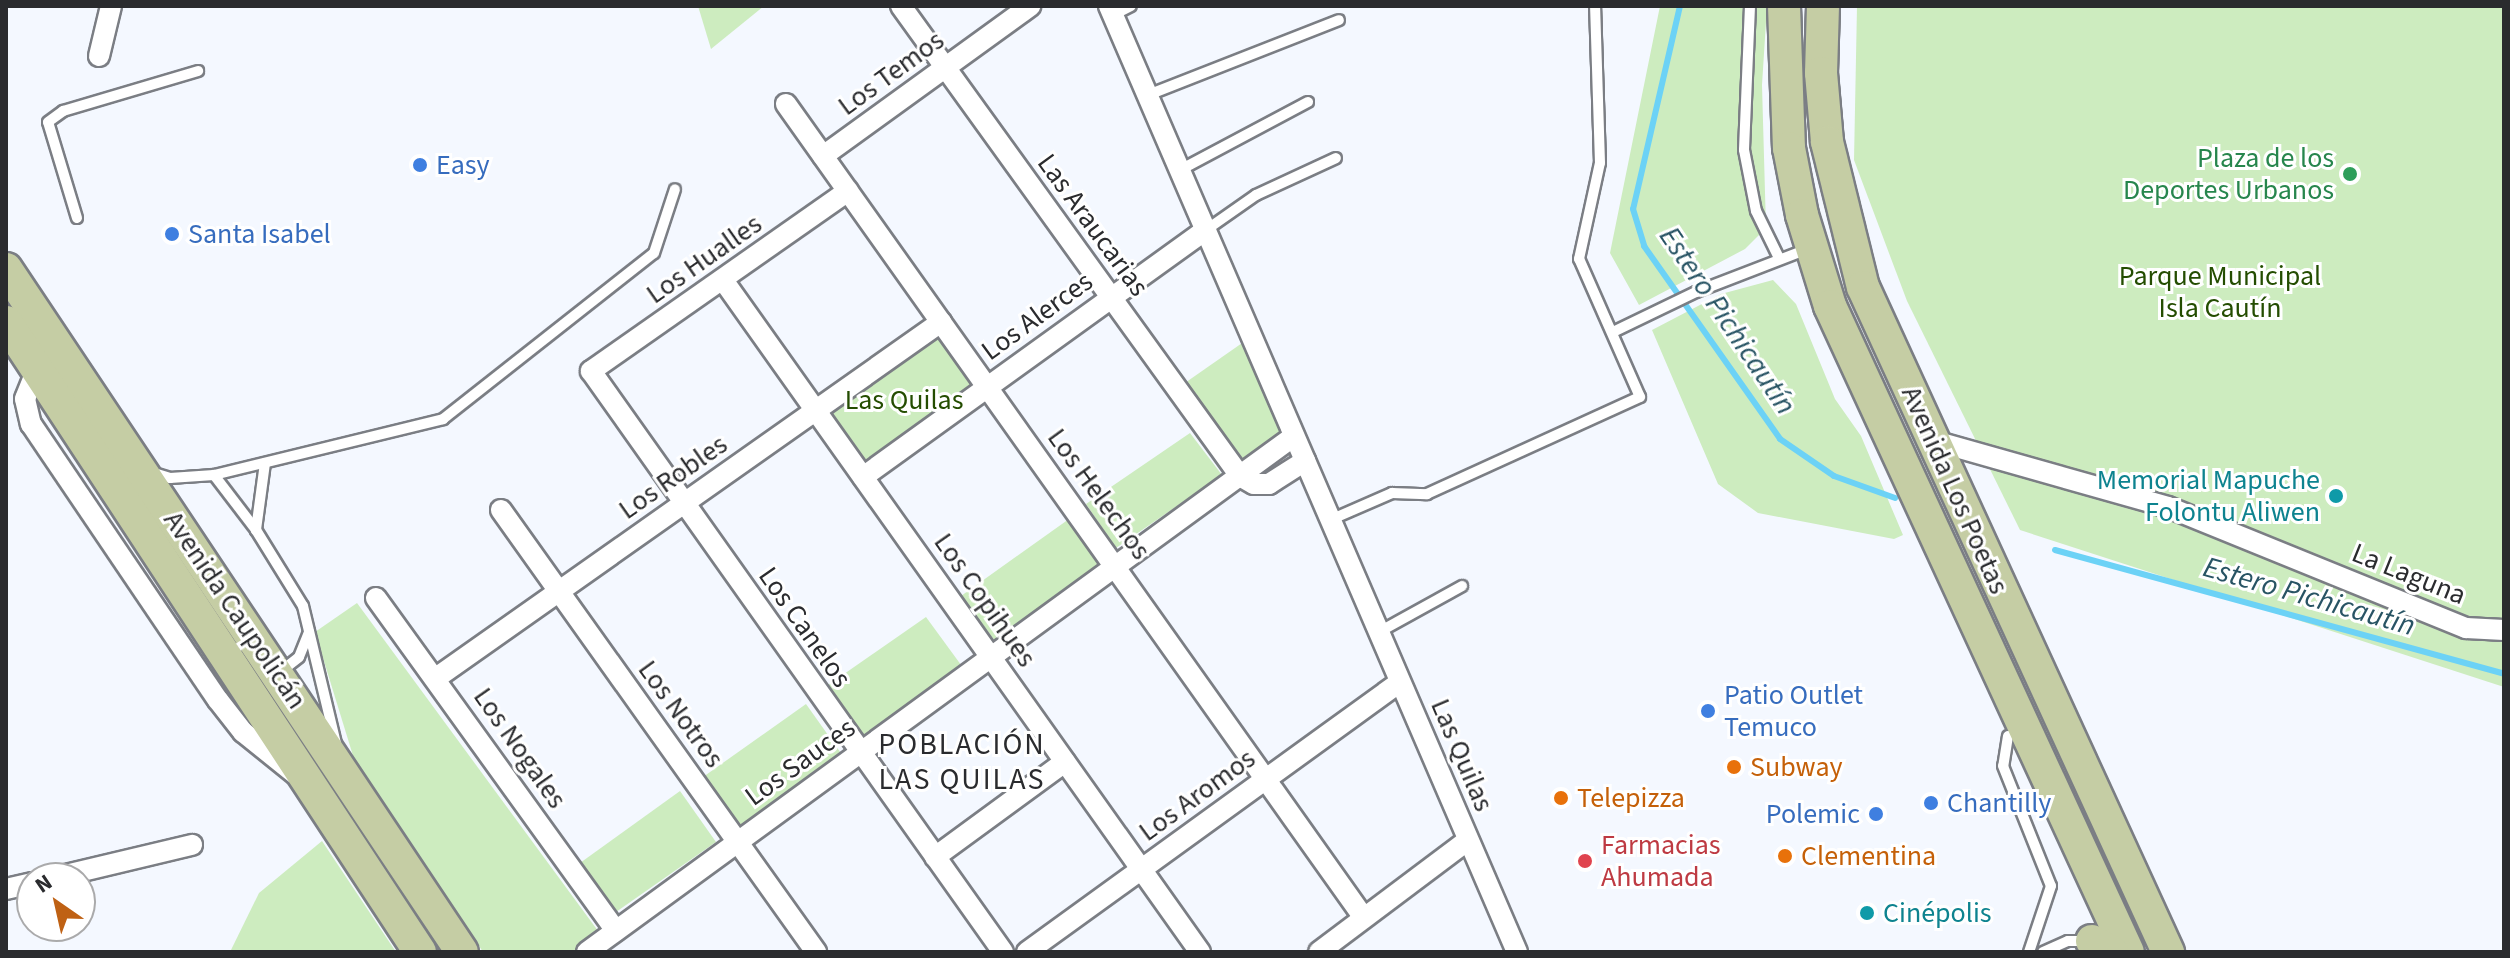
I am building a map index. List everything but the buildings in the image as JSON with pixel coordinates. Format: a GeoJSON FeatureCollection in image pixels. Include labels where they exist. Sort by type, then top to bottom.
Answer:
{"type":"FeatureCollection","features":[{"type":"Feature","properties":{"kind":"main road","name":"Avenida Los Poetas"},"geometry":{"type":"LineString","coordinates":[[1784,6],[1785,113],[1811,247],[1830,306],[2128,952]]}},
{"type":"Feature","properties":{"kind":"main road","name":"Avenida Los Poetas"},"geometry":{"type":"LineString","coordinates":[[1823,6],[1823,107],[1841,215],[1863,287],[2168,952]]}},
{"type":"Feature","properties":{"kind":"main road","name":"Avenida Caupolicán"},"geometry":{"type":"LineString","coordinates":[[6,269],[462,952]]}},
{"type":"Feature","properties":{"kind":"main road","name":"Avenida Caupolicán"},"geometry":{"type":"LineString","coordinates":[[7,325],[304,781],[420,952]]}},
{"type":"Feature","properties":{"kind":"main road"},"geometry":{"type":"LineString","coordinates":[[1948,567],[1960,623],[2008,736]]}},
{"type":"Feature","properties":{"kind":"main road"},"geometry":{"type":"LineString","coordinates":[[222,654],[243,668],[278,673]]}},
{"type":"Feature","properties":{"kind":"main road"},"geometry":{"type":"LineString","coordinates":[[425,898],[443,952]]}},
{"type":"Feature","properties":{"kind":"street"},"geometry":{"type":"LineString","coordinates":[[99,56],[111,6]]}},
{"type":"Feature","properties":{"kind":"street","name":"Las Araucarias"},"geometry":{"type":"LineString","coordinates":[[901,6],[1240,476]]}},
{"type":"Feature","properties":{"kind":"street","name":"Los Temos"},"geometry":{"type":"LineString","coordinates":[[823,156],[1030,6]]}},
{"type":"Feature","properties":{"kind":"street","name":"Las Quilas"},"geometry":{"type":"LineString","coordinates":[[1118,9],[1148,95],[1517,952]]}},
{"type":"Feature","properties":{"kind":"street","name":"Los Helechos"},"geometry":{"type":"LineString","coordinates":[[786,104],[1364,918]]}},
{"type":"Feature","properties":{"kind":"street","name":"Los Hualles"},"geometry":{"type":"LineString","coordinates":[[591,371],[848,191]]}},
{"type":"Feature","properties":{"kind":"street","name":"Los Alerces"},"geometry":{"type":"LineString","coordinates":[[863,477],[1206,230]]}},
{"type":"Feature","properties":{"kind":"street","name":"Los Copihues"},"geometry":{"type":"LineString","coordinates":[[723,280],[1200,952]]}},
{"type":"Feature","properties":{"kind":"street","name":"Los Robles"},"geometry":{"type":"LineString","coordinates":[[436,678],[941,322]]}},
{"type":"Feature","properties":{"kind":"street","name":"Avenida Caupolicán"},"geometry":{"type":"LineString","coordinates":[[37,369],[25,399],[31,424],[233,719],[265,752],[304,781]]}},
{"type":"Feature","properties":{"kind":"street","name":"Los Canelos"},"geometry":{"type":"LineString","coordinates":[[591,371],[1003,952]]}},
{"type":"Feature","properties":{"kind":"street","name":"Los Sauces"},"geometry":{"type":"LineString","coordinates":[[587,952],[1294,436]]}},
{"type":"Feature","properties":{"kind":"street","name":"La Laguna"},"geometry":{"type":"LineString","coordinates":[[1931,440],[2156,503],[2466,628],[2504,630]]}},
{"type":"Feature","properties":{"kind":"street"},"geometry":{"type":"LineString","coordinates":[[1240,476],[1254,484],[1269,484],[1305,461]]}},
{"type":"Feature","properties":{"kind":"street","name":"Los Notros"},"geometry":{"type":"LineString","coordinates":[[501,510],[816,952]]}},
{"type":"Feature","properties":{"kind":"street","name":"Los Nogales"},"geometry":{"type":"LineString","coordinates":[[376,598],[616,931]]}},
{"type":"Feature","properties":{"kind":"street","name":"Los Aromos"},"geometry":{"type":"LineString","coordinates":[[1027,952],[1400,682]]}},
{"type":"Feature","properties":{"kind":"street"},"geometry":{"type":"LineString","coordinates":[[935,857],[1065,762]]}},
{"type":"Feature","properties":{"kind":"street"},"geometry":{"type":"LineString","coordinates":[[1319,952],[1468,840]]}},
{"type":"Feature","properties":{"kind":"street"},"geometry":{"type":"LineString","coordinates":[[96,868],[192,845]]}},
{"type":"Feature","properties":{"kind":"lane"},"geometry":{"type":"LineString","coordinates":[[1330,520],[1392,493],[1427,494],[1640,397],[1579,259],[1600,163],[1595,6]]}},
{"type":"Feature","properties":{"kind":"lane"},"geometry":{"type":"LineString","coordinates":[[1750,6],[1744,150],[1756,211],[1779,258]]}},
{"type":"Feature","properties":{"kind":"lane"},"geometry":{"type":"LineString","coordinates":[[1148,95],[1339,20]]}},
{"type":"Feature","properties":{"kind":"lane"},"geometry":{"type":"LineString","coordinates":[[77,218],[48,122],[63,111],[198,71]]}},
{"type":"Feature","properties":{"kind":"lane"},"geometry":{"type":"LineString","coordinates":[[1180,170],[1308,102]]}},
{"type":"Feature","properties":{"kind":"lane"},"geometry":{"type":"LineString","coordinates":[[1206,230],[1256,195],[1336,158]]}},
{"type":"Feature","properties":{"kind":"lane"},"geometry":{"type":"LineString","coordinates":[[128,451],[158,475],[214,475],[443,419],[654,253],[675,189]]}},
{"type":"Feature","properties":{"kind":"lane"},"geometry":{"type":"LineString","coordinates":[[1613,332],[1696,292],[1811,247]]}},
{"type":"Feature","properties":{"kind":"lane"},"geometry":{"type":"LineString","coordinates":[[256,530],[265,463]]}},
{"type":"Feature","properties":{"kind":"lane"},"geometry":{"type":"LineString","coordinates":[[214,475],[296,589],[309,623],[341,769]]}},
{"type":"Feature","properties":{"kind":"lane"},"geometry":{"type":"LineString","coordinates":[[1379,632],[1462,586]]}},
{"type":"Feature","properties":{"kind":"lane"},"geometry":{"type":"LineString","coordinates":[[278,673],[305,648],[309,623]]}},
{"type":"Feature","properties":{"kind":"lane"},"geometry":{"type":"LineString","coordinates":[[2008,736],[2003,766],[2051,886],[2029,952]]}},
{"type":"Feature","properties":{"kind":"lane"},"geometry":{"type":"LineString","coordinates":[[2044,951],[2068,941],[2102,947]]}},
{"type":"Feature","properties":{"kind":"green space"},"geometry":{"type":"Polygon","coordinates":[[[698,6],[764,6],[711,49],[698,6]]]}},
{"type":"Feature","properties":{"kind":"green space"},"geometry":{"type":"Polygon","coordinates":[[[1660,6],[1767,6],[1762,85],[1766,228],[1745,249],[1639,305],[1610,253],[1660,6]]]}},
{"type":"Feature","properties":{"kind":"green space","name":"Parque Municipal Isla Cautín"},"geometry":{"type":"Polygon","coordinates":[[[1857,6],[2504,6],[2504,687],[2020,530],[1907,301],[1854,160],[1857,6]]]}},
{"type":"Feature","properties":{"kind":"green space"},"geometry":{"type":"Polygon","coordinates":[[[1773,280],[1796,304],[1835,399],[1861,436],[1903,535],[1894,539],[1758,513],[1718,484],[1652,330],[1721,294],[1773,280]]]}},
{"type":"Feature","properties":{"kind":"green space","name":"Las Quilas"},"geometry":{"type":"Polygon","coordinates":[[[943,333],[980,386],[866,467],[828,415],[943,333]]]}},
{"type":"Feature","properties":{"kind":"green space"},"geometry":{"type":"Polygon","coordinates":[[[1245,341],[1286,432],[1240,466],[1182,385],[1245,341]]]}},
{"type":"Feature","properties":{"kind":"green space"},"geometry":{"type":"Polygon","coordinates":[[[1190,433],[1222,475],[1116,548],[1086,504],[1190,433]]]}},
{"type":"Feature","properties":{"kind":"green space"},"geometry":{"type":"Polygon","coordinates":[[[1069,519],[1100,564],[995,641],[961,596],[1069,519]]]}},
{"type":"Feature","properties":{"kind":"green space"},"geometry":{"type":"Polygon","coordinates":[[[357,603],[601,935],[576,952],[483,952],[354,759],[315,632],[357,603]]]}},
{"type":"Feature","properties":{"kind":"green space"},"geometry":{"type":"Polygon","coordinates":[[[926,617],[964,669],[860,744],[821,690],[926,617]]]}},
{"type":"Feature","properties":{"kind":"green space"},"geometry":{"type":"Polygon","coordinates":[[[806,704],[843,756],[739,828],[703,777],[806,704]]]}},
{"type":"Feature","properties":{"kind":"green space"},"geometry":{"type":"Polygon","coordinates":[[[680,791],[716,842],[616,912],[580,863],[680,791]]]}},
{"type":"Feature","properties":{"kind":"green space"},"geometry":{"type":"Polygon","coordinates":[[[322,841],[396,952],[230,952],[259,893],[322,841]]]}},
{"type":"Feature","properties":{"kind":"waterway","name":"Estero Pichicautín"},"geometry":{"type":"LineString","coordinates":[[1680,6],[1633,209],[1644,246],[1780,439],[1834,476],[1895,498]]}},
{"type":"Feature","properties":{"kind":"waterway","name":"Estero Pichicautín"},"geometry":{"type":"LineString","coordinates":[[2055,550],[2504,674]]}},
{"type":"Feature","properties":{"kind":"place","name":"Easy"},"geometry":{"type":"Point","coordinates":[420,165]}},
{"type":"Feature","properties":{"kind":"place","name":"Plaza de los Deportes Urbanos"},"geometry":{"type":"Point","coordinates":[2350,174]}},
{"type":"Feature","properties":{"kind":"place","name":"Santa Isabel"},"geometry":{"type":"Point","coordinates":[172,234]}},
{"type":"Feature","properties":{"kind":"place","name":"Memorial Mapuche Folontu Aliwen"},"geometry":{"type":"Point","coordinates":[2336,496]}},
{"type":"Feature","properties":{"kind":"place","name":"Patio Outlet Temuco"},"geometry":{"type":"Point","coordinates":[1708,711]}},
{"type":"Feature","properties":{"kind":"place","name":"Subway"},"geometry":{"type":"Point","coordinates":[1734,767]}},
{"type":"Feature","properties":{"kind":"place","name":"Telepizza"},"geometry":{"type":"Point","coordinates":[1561,798]}},
{"type":"Feature","properties":{"kind":"place","name":"Chantilly"},"geometry":{"type":"Point","coordinates":[1931,803]}},
{"type":"Feature","properties":{"kind":"place","name":"Polemic"},"geometry":{"type":"Point","coordinates":[1876,814]}},
{"type":"Feature","properties":{"kind":"place","name":"Clementina"},"geometry":{"type":"Point","coordinates":[1785,856]}},
{"type":"Feature","properties":{"kind":"place","name":"Farmacias Ahumada"},"geometry":{"type":"Point","coordinates":[1585,861]}},
{"type":"Feature","properties":{"kind":"place","name":"Cinépolis"},"geometry":{"type":"Point","coordinates":[1867,913]}},
{"type":"Feature","properties":{"kind":"district","name":"POBLACIÓN LAS QUILAS"},"geometry":{"type":"Point","coordinates":[962,762]}}]}
